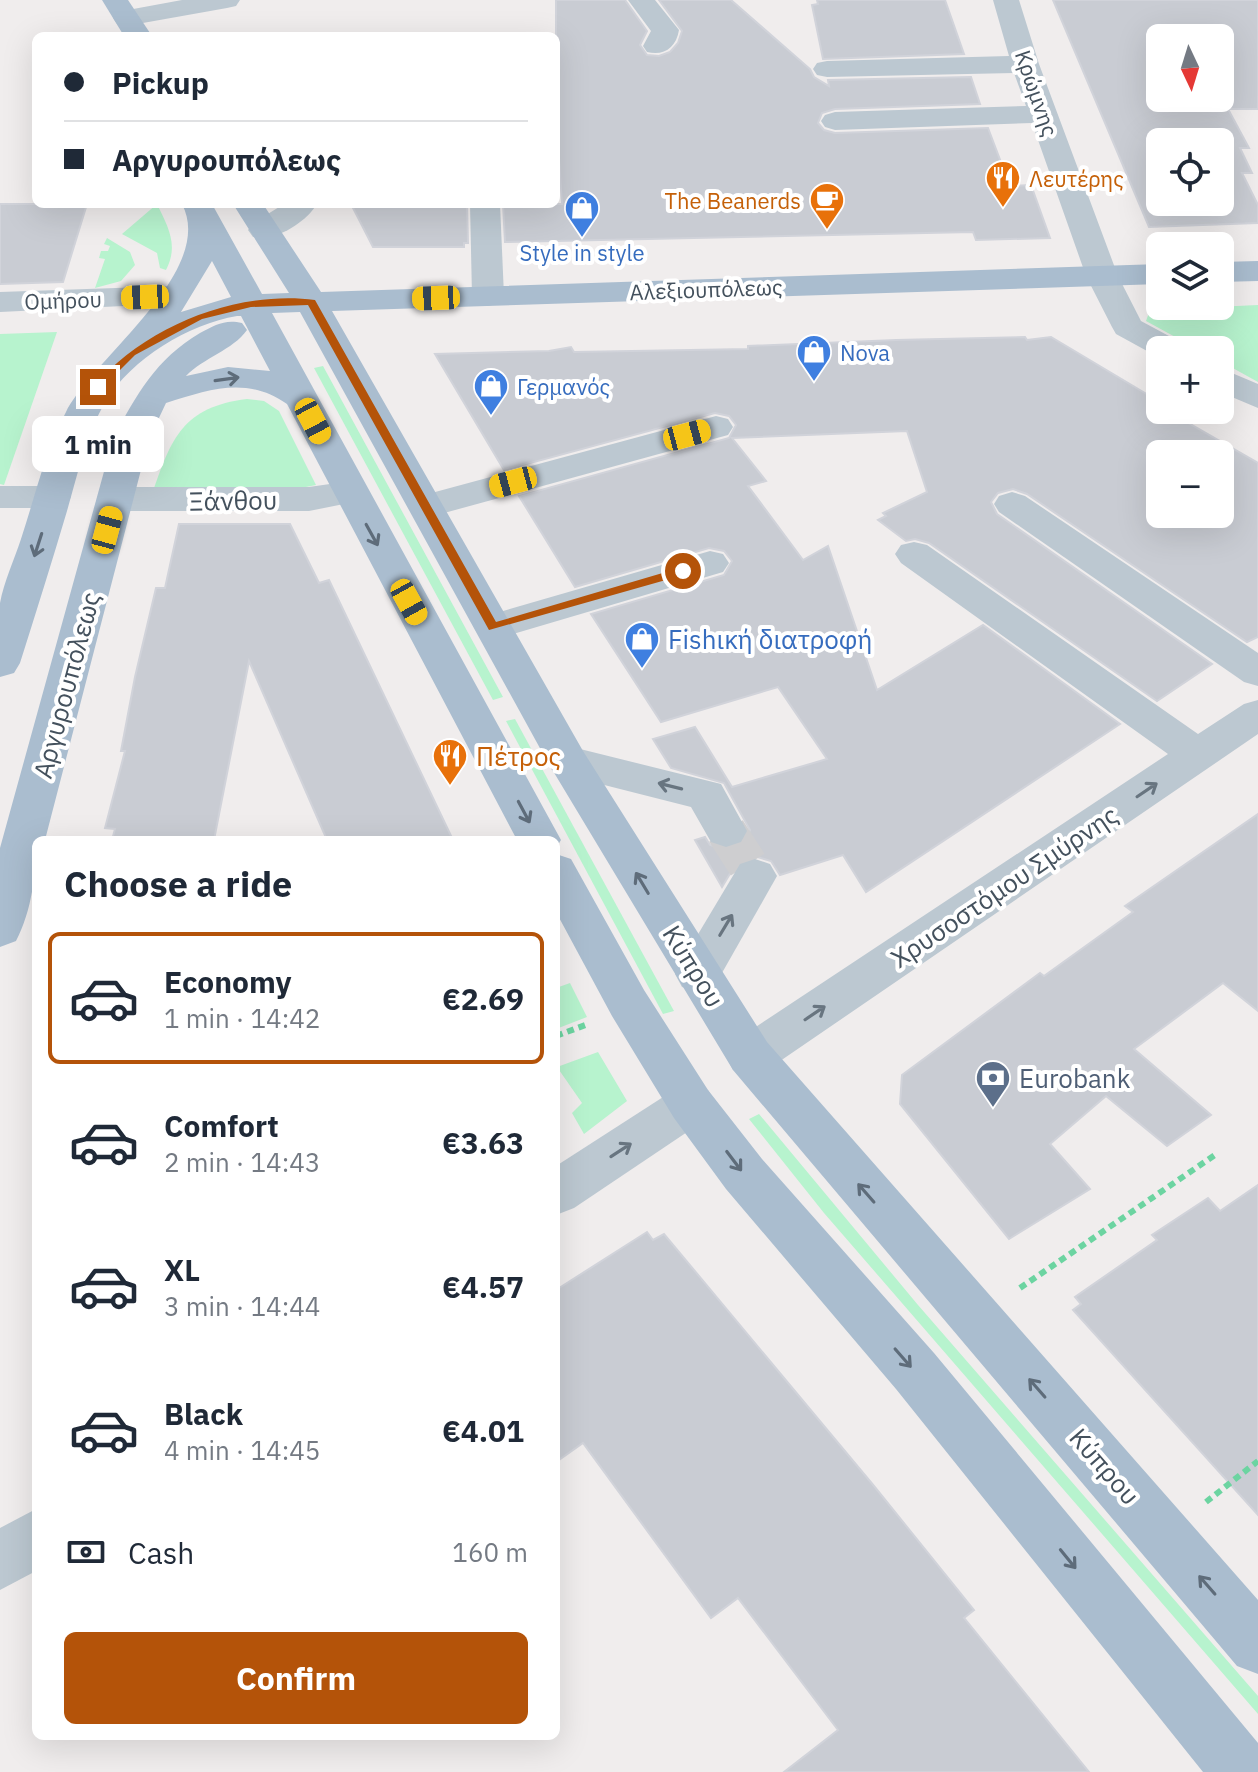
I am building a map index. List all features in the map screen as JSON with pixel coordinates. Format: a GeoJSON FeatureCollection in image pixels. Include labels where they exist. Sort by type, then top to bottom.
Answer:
{"type":"FeatureCollection","features":[{"type":"Feature","properties":{"kind":"main road"},"geometry":{"type":"LineString","coordinates":[[86,0],[122,22]]}},
{"type":"Feature","properties":{"kind":"main road"},"geometry":{"type":"LineString","coordinates":[[132,353],[198,259],[206,232],[200,209]]}},
{"type":"Feature","properties":{"kind":"main road"},"geometry":{"type":"LineString","coordinates":[[200,209],[537,836]]}},
{"type":"Feature","properties":{"kind":"main road","name":"Κύπρου"},"geometry":{"type":"LineString","coordinates":[[256,217],[311,302],[568,761],[750,1056],[1258,1645]]}},
{"type":"Feature","properties":{"kind":"main road"},"geometry":{"type":"LineString","coordinates":[[1234,272],[1258,271]]}},
{"type":"Feature","properties":{"kind":"main road","name":"Αλεξιουπόλεως"},"geometry":{"type":"LineString","coordinates":[[311,302],[1146,274]]}},
{"type":"Feature","properties":{"kind":"main road","name":"Αργυρουπόλεως"},"geometry":{"type":"LineString","coordinates":[[0,663],[72,436],[88,402],[109,374],[132,353],[199,317],[311,302]]}},
{"type":"Feature","properties":{"kind":"main road","name":"Αργυρουπόλεως"},"geometry":{"type":"LineString","coordinates":[[0,929],[131,439],[151,397],[180,360],[234,327],[255,310]]}},
{"type":"Feature","properties":{"kind":"main road"},"geometry":{"type":"LineString","coordinates":[[151,397],[198,384],[243,377],[276,380],[301,398]]}},
{"type":"Feature","properties":{"kind":"main road"},"geometry":{"type":"LineString","coordinates":[[560,878],[628,1003],[691,1104],[744,1174],[915,1371],[1242,1772]]}},
{"type":"Feature","properties":{"kind":"street"},"geometry":{"type":"LineString","coordinates":[[641,0],[665,30],[664,38],[657,46]]}},
{"type":"Feature","properties":{"kind":"street","name":"Κρώμνης"},"geometry":{"type":"LineString","coordinates":[[1006,0],[1025,64],[1102,276],[1128,327],[1146,337]]}},
{"type":"Feature","properties":{"kind":"street"},"geometry":{"type":"LineString","coordinates":[[122,22],[210,8]]}},
{"type":"Feature","properties":{"kind":"street"},"geometry":{"type":"LineString","coordinates":[[827,69],[1025,64]]}},
{"type":"Feature","properties":{"kind":"street"},"geometry":{"type":"LineString","coordinates":[[835,121],[1044,114]]}},
{"type":"Feature","properties":{"kind":"street"},"geometry":{"type":"LineString","coordinates":[[256,217],[296,208]]}},
{"type":"Feature","properties":{"kind":"street"},"geometry":{"type":"LineString","coordinates":[[485,208],[488,296]]}},
{"type":"Feature","properties":{"kind":"street","name":"Ομήρου"},"geometry":{"type":"LineString","coordinates":[[0,302],[174,296]]}},
{"type":"Feature","properties":{"kind":"street"},"geometry":{"type":"LineString","coordinates":[[1234,385],[1258,398]]}},
{"type":"Feature","properties":{"kind":"street"},"geometry":{"type":"LineString","coordinates":[[426,506],[716,427]]}},
{"type":"Feature","properties":{"kind":"street","name":"Ξάνθου"},"geometry":{"type":"LineString","coordinates":[[115,499],[309,499],[351,492]]}},
{"type":"Feature","properties":{"kind":"street"},"geometry":{"type":"LineString","coordinates":[[0,497],[53,497]]}},
{"type":"Feature","properties":{"kind":"street"},"geometry":{"type":"LineString","coordinates":[[1012,504],[1258,672]]}},
{"type":"Feature","properties":{"kind":"street"},"geometry":{"type":"LineString","coordinates":[[914,554],[1198,755]]}},
{"type":"Feature","properties":{"kind":"street"},"geometry":{"type":"LineString","coordinates":[[493,627],[710,563]]}},
{"type":"Feature","properties":{"kind":"street","name":"Χρυσοστόμου Σμύρνης"},"geometry":{"type":"LineString","coordinates":[[750,1056],[1258,714]]}},
{"type":"Feature","properties":{"kind":"street"},"geometry":{"type":"LineString","coordinates":[[568,761],[706,795],[726,831]]}},
{"type":"Feature","properties":{"kind":"street"},"geometry":{"type":"LineString","coordinates":[[698,974],[755,876]]}},
{"type":"Feature","properties":{"kind":"street"},"geometry":{"type":"LineString","coordinates":[[560,1190],[691,1104]]}},
{"type":"Feature","properties":{"kind":"street"},"geometry":{"type":"LineString","coordinates":[[0,1561],[32,1540]]}},
{"type":"Feature","properties":{"kind":"path"},"geometry":{"type":"LineString","coordinates":[[560,1034],[597,1020]]}},
{"type":"Feature","properties":{"kind":"path"},"geometry":{"type":"LineString","coordinates":[[976,1318],[1215,1155]]}},
{"type":"Feature","properties":{"kind":"path"},"geometry":{"type":"LineString","coordinates":[[1164,1535],[1258,1461]]}},
{"type":"Feature","properties":{"kind":"green space"},"geometry":{"type":"Polygon","coordinates":[[[152,208],[159,208],[172,244],[166,270],[160,268],[157,253],[122,234],[152,208]]]}},
{"type":"Feature","properties":{"kind":"green space"},"geometry":{"type":"Polygon","coordinates":[[[107,238],[130,252],[135,265],[121,281],[95,288],[105,259],[99,258],[101,251],[108,251],[110,246],[104,244],[107,238]]]}},
{"type":"Feature","properties":{"kind":"green space"},"geometry":{"type":"Polygon","coordinates":[[[1258,305],[1258,382],[1234,369],[1234,336],[1173,336],[1146,321],[1234,320],[1234,306],[1258,305]]]}},
{"type":"Feature","properties":{"kind":"green space"},"geometry":{"type":"Polygon","coordinates":[[[57,332],[4,485],[0,484],[0,334],[57,332]]]}},
{"type":"Feature","properties":{"kind":"green space"},"geometry":{"type":"Polygon","coordinates":[[[323,366],[503,697],[493,700],[314,368],[323,366]]]}},
{"type":"Feature","properties":{"kind":"green space"},"geometry":{"type":"Polygon","coordinates":[[[247,399],[264,401],[279,411],[316,485],[152,494],[166,457],[183,428],[208,409],[247,399]]]}},
{"type":"Feature","properties":{"kind":"green space"},"geometry":{"type":"Polygon","coordinates":[[[515,719],[674,1011],[663,1014],[506,721],[515,719]]]}},
{"type":"Feature","properties":{"kind":"green space"},"geometry":{"type":"Polygon","coordinates":[[[570,983],[587,1017],[560,1027],[560,987],[570,983]]]}},
{"type":"Feature","properties":{"kind":"green space"},"geometry":{"type":"Polygon","coordinates":[[[598,1052],[627,1101],[584,1134],[572,1113],[582,1103],[560,1071],[560,1066],[598,1052]]]}},
{"type":"Feature","properties":{"kind":"green space"},"geometry":{"type":"Polygon","coordinates":[[[759,1114],[918,1305],[1258,1696],[1258,1714],[824,1213],[749,1119],[759,1114]]]}},
{"type":"Feature","properties":{"kind":"building"},"geometry":{"type":"Polygon","coordinates":[[[556,0],[625,0],[647,31],[640,45],[647,55],[659,56],[670,52],[678,43],[682,31],[659,0],[731,0],[810,69],[814,77],[829,86],[828,80],[971,77],[980,104],[835,109],[822,113],[818,123],[824,130],[835,133],[988,128],[1010,186],[1031,185],[1050,238],[976,240],[973,232],[505,242],[503,208],[560,208],[562,204],[560,32],[556,32],[556,0]]]}},
{"type":"Feature","properties":{"kind":"building"},"geometry":{"type":"Polygon","coordinates":[[[817,0],[945,0],[964,54],[823,59],[812,5],[818,4],[817,0]]]}},
{"type":"Feature","properties":{"kind":"building"},"geometry":{"type":"Polygon","coordinates":[[[1053,0],[1258,0],[1258,109],[1234,109],[1234,24],[1146,24],[1146,112],[1230,112],[1249,148],[1240,148],[1252,173],[1242,173],[1258,205],[1258,223],[1149,227],[1053,0]]]}},
{"type":"Feature","properties":{"kind":"building"},"geometry":{"type":"Polygon","coordinates":[[[0,204],[32,204],[32,208],[86,208],[63,282],[0,284],[0,204]]]}},
{"type":"Feature","properties":{"kind":"building"},"geometry":{"type":"Polygon","coordinates":[[[353,208],[467,208],[468,243],[464,243],[464,247],[373,247],[353,208]]]}},
{"type":"Feature","properties":{"kind":"building"},"geometry":{"type":"Polygon","coordinates":[[[1051,337],[1146,394],[1146,424],[1190,424],[1218,440],[1146,440],[1146,528],[1234,528],[1234,449],[1258,463],[1258,637],[1247,642],[1027,494],[1013,489],[998,493],[991,502],[997,514],[1212,664],[1157,701],[929,543],[915,539],[906,541],[878,520],[886,516],[883,513],[927,492],[907,431],[732,438],[766,481],[748,486],[803,560],[828,546],[877,690],[983,625],[1120,724],[866,892],[843,855],[780,875],[771,861],[754,856],[737,862],[722,887],[695,840],[705,837],[710,845],[727,850],[744,843],[750,830],[724,783],[671,768],[653,739],[695,727],[732,787],[827,759],[778,687],[661,722],[591,614],[724,575],[732,561],[724,551],[709,548],[575,587],[519,496],[729,438],[736,425],[729,416],[715,413],[504,470],[435,354],[549,351],[571,347],[574,352],[748,349],[748,346],[1051,337]]]}},
{"type":"Feature","properties":{"kind":"building"},"geometry":{"type":"Polygon","coordinates":[[[179,524],[290,524],[319,583],[329,580],[451,836],[325,836],[249,661],[215,836],[113,836],[115,829],[105,828],[125,751],[121,751],[135,677],[156,588],[165,588],[179,524]]]}},
{"type":"Feature","properties":{"kind":"building"},"geometry":{"type":"Polygon","coordinates":[[[1258,814],[1258,1011],[1223,983],[1134,1049],[1211,1115],[1167,1146],[1106,1096],[1050,1144],[1090,1189],[1009,1239],[900,1104],[902,1075],[1040,973],[1044,976],[1133,912],[1125,906],[1258,814]]]}},
{"type":"Feature","properties":{"kind":"building"},"geometry":{"type":"Polygon","coordinates":[[[1258,1185],[1258,1515],[1073,1310],[1081,1304],[1075,1297],[1157,1240],[1152,1235],[1208,1198],[1220,1211],[1258,1185]]]}},
{"type":"Feature","properties":{"kind":"building"},"geometry":{"type":"Polygon","coordinates":[[[647,1232],[653,1240],[664,1234],[974,1610],[964,1618],[1089,1772],[784,1772],[838,1730],[738,1598],[711,1618],[583,1443],[560,1459],[560,1287],[647,1232]]]}},
{"type":"Feature","properties":{"kind":"tunnel"},"geometry":{"type":"LineString","coordinates":[[726,831],[755,876]]}},
{"type":"Feature","properties":{"kind":"place","name":"Λευτέρης"},"geometry":{"type":"Point","coordinates":[1003,209]}},
{"type":"Feature","properties":{"kind":"place","name":"The Beanerds"},"geometry":{"type":"Point","coordinates":[827,231]}},
{"type":"Feature","properties":{"kind":"place","name":"Style in style"},"geometry":{"type":"Point","coordinates":[582,239]}},
{"type":"Feature","properties":{"kind":"place","name":"Nova"},"geometry":{"type":"Point","coordinates":[814,383]}},
{"type":"Feature","properties":{"kind":"place","name":"Γερμανός"},"geometry":{"type":"Point","coordinates":[491,417]}},
{"type":"Feature","properties":{"kind":"place","name":"Fishική διατροφή"},"geometry":{"type":"Point","coordinates":[642,670]}},
{"type":"Feature","properties":{"kind":"place","name":"Πέτρος"},"geometry":{"type":"Point","coordinates":[450,787]}},
{"type":"Feature","properties":{"kind":"place","name":"Eurobank"},"geometry":{"type":"Point","coordinates":[993,1109]}},
{"type":"Feature","properties":{"kind":"route"},"geometry":{"type":"LineString","coordinates":[[98,387],[132,353],[199,317],[251,304],[311,302],[493,627],[683,571]]}}]}
